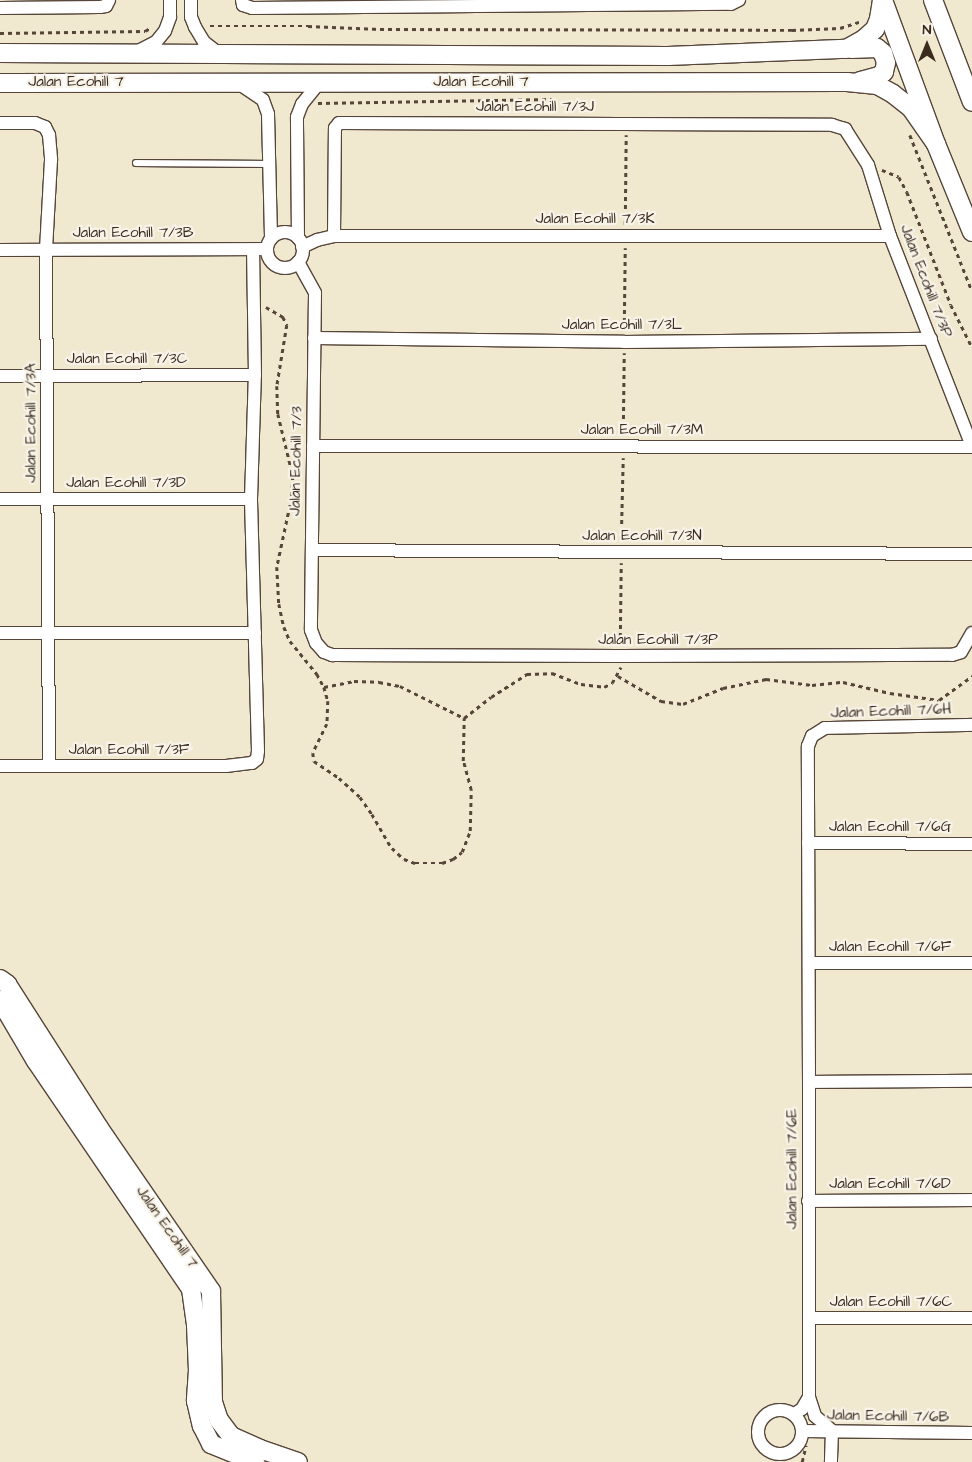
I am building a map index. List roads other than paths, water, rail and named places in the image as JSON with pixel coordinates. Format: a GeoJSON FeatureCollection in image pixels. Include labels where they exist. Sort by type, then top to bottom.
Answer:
{"type":"FeatureCollection","features":[{"type":"Feature","properties":{"kind":"street"},"geometry":{"type":"LineString","coordinates":[[0,8],[100,7],[106,6],[109,0]]}},
{"type":"Feature","properties":{"kind":"street"},"geometry":{"type":"LineString","coordinates":[[136,52],[156,42],[165,31],[170,17],[170,0]]}},
{"type":"Feature","properties":{"kind":"street"},"geometry":{"type":"LineString","coordinates":[[191,0],[191,17],[195,26],[204,42],[218,53]]}},
{"type":"Feature","properties":{"kind":"street"},"geometry":{"type":"LineString","coordinates":[[242,0],[243,5],[252,8],[388,3],[731,4],[739,0]]}},
{"type":"Feature","properties":{"kind":"street"},"geometry":{"type":"LineString","coordinates":[[882,0],[936,144],[972,232]]}},
{"type":"Feature","properties":{"kind":"street","name":"Jalan Ecohill 7"},"geometry":{"type":"LineString","coordinates":[[0,52],[668,56],[846,49],[875,30],[882,0]]}},
{"type":"Feature","properties":{"kind":"street"},"geometry":{"type":"LineString","coordinates":[[933,0],[972,102]]}},
{"type":"Feature","properties":{"kind":"street"},"geometry":{"type":"LineString","coordinates":[[846,49],[877,48],[883,53],[886,63],[884,72],[879,76],[870,80],[847,82]]}},
{"type":"Feature","properties":{"kind":"street"},"geometry":{"type":"LineString","coordinates":[[236,81],[263,100],[268,114],[270,164],[269,260],[278,267],[289,268],[298,262],[300,243],[296,117],[302,104],[320,82]]}},
{"type":"Feature","properties":{"kind":"street","name":"Jalan Ecohill 7"},"geometry":{"type":"LineString","coordinates":[[0,83],[236,81],[847,82],[877,85],[893,94],[911,108],[936,144]]}},
{"type":"Feature","properties":{"kind":"street","name":"Jalan Ecohill 7/3A"},"geometry":{"type":"LineString","coordinates":[[0,123],[35,123],[45,127],[49,135],[51,160],[46,250],[49,765]]}},
{"type":"Feature","properties":{"kind":"street","name":"Jalan Ecohill 7/3J"},"geometry":{"type":"LineString","coordinates":[[334,236],[335,128],[339,123],[832,125],[845,129]]}},
{"type":"Feature","properties":{"kind":"street","name":"Jalan Ecohill 7/3P"},"geometry":{"type":"LineString","coordinates":[[845,129],[868,164],[890,236],[972,447]]}},
{"type":"Feature","properties":{"kind":"street"},"geometry":{"type":"LineString","coordinates":[[269,244],[284,232],[300,243]]}},
{"type":"Feature","properties":{"kind":"street","name":"Jalan Ecohill 7/3K"},"geometry":{"type":"LineString","coordinates":[[300,243],[334,236],[890,236]]}},
{"type":"Feature","properties":{"kind":"street","name":"Jalan Ecohill 7/3B"},"geometry":{"type":"LineString","coordinates":[[0,250],[253,250],[269,244]]}},
{"type":"Feature","properties":{"kind":"street"},"geometry":{"type":"LineString","coordinates":[[0,633],[255,633],[251,500],[255,375],[253,250]]}},
{"type":"Feature","properties":{"kind":"street","name":"Jalan Ecohill 7/3"},"geometry":{"type":"LineString","coordinates":[[298,262],[315,293],[311,630],[324,652],[332,655]]}},
{"type":"Feature","properties":{"kind":"street","name":"Jalan Ecohill 7/3L"},"geometry":{"type":"LineString","coordinates":[[314,338],[624,342],[931,339]]}},
{"type":"Feature","properties":{"kind":"street","name":"Jalan Ecohill 7/3C"},"geometry":{"type":"LineString","coordinates":[[0,376],[255,375]]}},
{"type":"Feature","properties":{"kind":"street","name":"Jalan Ecohill 7/3M"},"geometry":{"type":"LineString","coordinates":[[313,446],[972,447]]}},
{"type":"Feature","properties":{"kind":"street","name":"Jalan Ecohill 7/3D"},"geometry":{"type":"LineString","coordinates":[[0,499],[251,500]]}},
{"type":"Feature","properties":{"kind":"street","name":"Jalan Ecohill 7/3N"},"geometry":{"type":"LineString","coordinates":[[312,550],[972,554]]}},
{"type":"Feature","properties":{"kind":"street","name":"Jalan Ecohill 7/3F"},"geometry":{"type":"LineString","coordinates":[[0,766],[226,766],[252,763],[257,759],[258,751],[255,633]]}},
{"type":"Feature","properties":{"kind":"street","name":"Jalan Ecohill 7/3P"},"geometry":{"type":"LineString","coordinates":[[332,655],[952,655],[960,652],[972,633]]}},
{"type":"Feature","properties":{"kind":"street","name":"Jalan Ecohill 7/6H"},"geometry":{"type":"LineString","coordinates":[[812,736],[825,728],[972,724]]}},
{"type":"Feature","properties":{"kind":"street","name":"Jalan Ecohill 7/6E"},"geometry":{"type":"LineString","coordinates":[[809,1397],[808,746],[812,736]]}},
{"type":"Feature","properties":{"kind":"street","name":"Jalan Ecohill 7/6G"},"geometry":{"type":"LineString","coordinates":[[808,843],[972,844]]}},
{"type":"Feature","properties":{"kind":"street","name":"Jalan Ecohill 7/6F"},"geometry":{"type":"LineString","coordinates":[[809,963],[972,963]]}},
{"type":"Feature","properties":{"kind":"street","name":"Jalan Ecohill 7"},"geometry":{"type":"LineString","coordinates":[[0,979],[7,984],[99,1128],[211,1291],[213,1402],[219,1420],[231,1436],[260,1449],[298,1462]]}},
{"type":"Feature","properties":{"kind":"street"},"geometry":{"type":"LineString","coordinates":[[0,1000],[36,1061],[191,1289],[196,1325],[198,1370],[196,1401],[202,1426],[211,1444],[255,1462]]}},
{"type":"Feature","properties":{"kind":"street"},"geometry":{"type":"LineString","coordinates":[[809,1082],[972,1081]]}},
{"type":"Feature","properties":{"kind":"street","name":"Jalan Ecohill 7/6D"},"geometry":{"type":"LineString","coordinates":[[808,1201],[972,1200]]}},
{"type":"Feature","properties":{"kind":"street","name":"Jalan Ecohill 7/6C"},"geometry":{"type":"LineString","coordinates":[[809,1318],[972,1318]]}},
{"type":"Feature","properties":{"kind":"street"},"geometry":{"type":"LineString","coordinates":[[794,1414],[802,1409],[809,1397]]}},
{"type":"Feature","properties":{"kind":"street"},"geometry":{"type":"LineString","coordinates":[[809,1397],[815,1416],[832,1431],[831,1462]]}},
{"type":"Feature","properties":{"kind":"street"},"geometry":{"type":"LineString","coordinates":[[778,1410],[785,1410],[794,1414],[801,1423],[805,1437],[789,1457],[776,1454],[770,1457],[758,1435],[760,1421],[771,1412],[778,1410]]}},
{"type":"Feature","properties":{"kind":"street","name":"Jalan Ecohill 7/6B"},"geometry":{"type":"LineString","coordinates":[[805,1437],[832,1431],[972,1433]]}},
{"type":"Feature","properties":{"kind":"lane"},"geometry":{"type":"LineString","coordinates":[[136,162],[270,164]]}}]}
